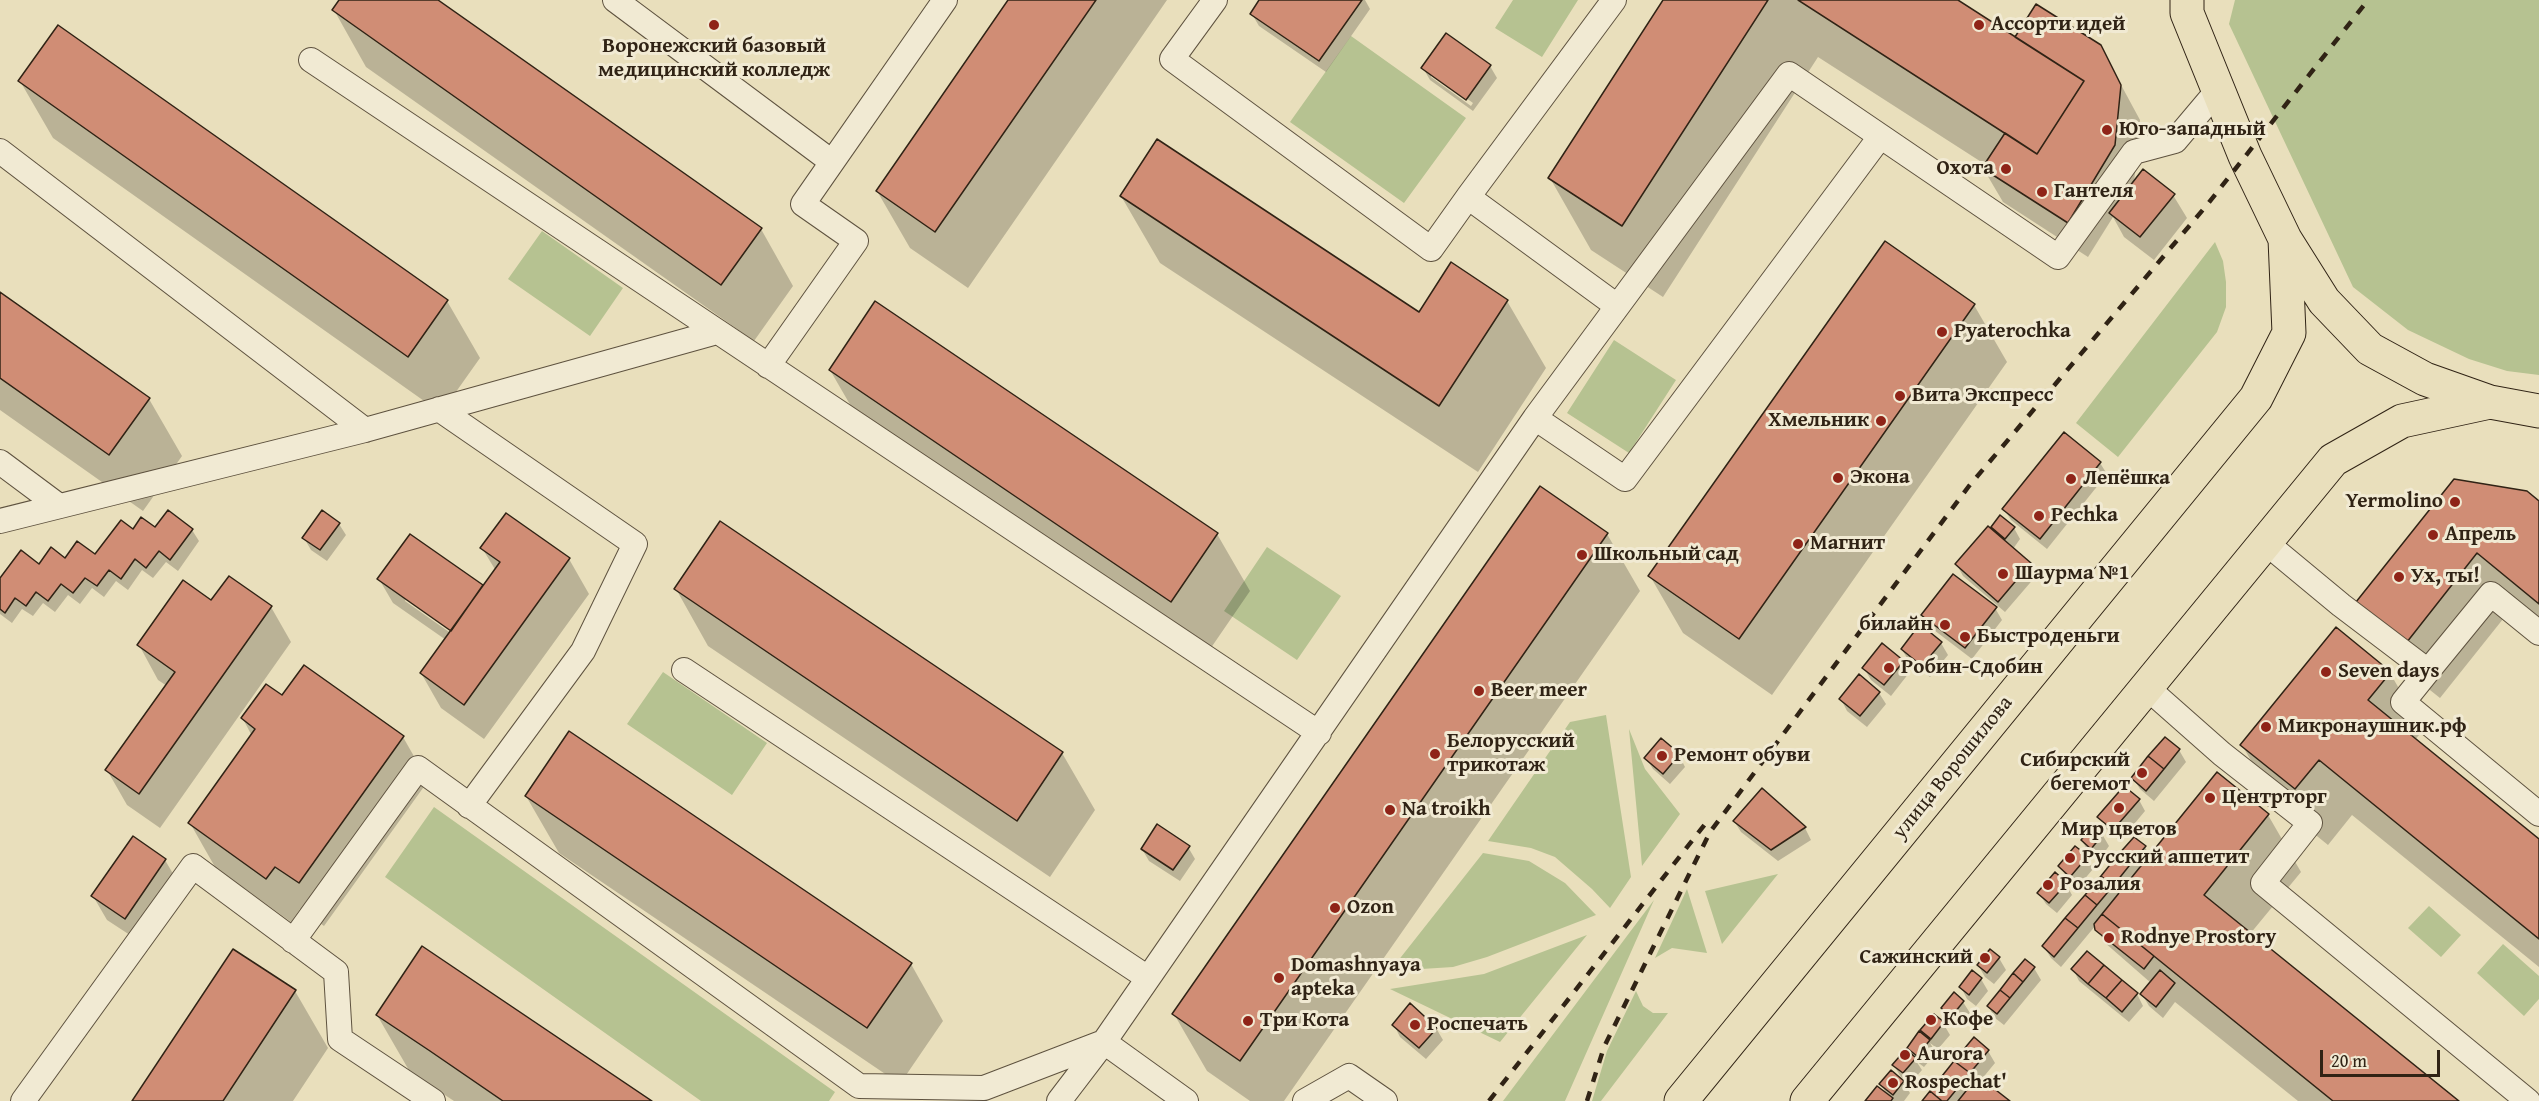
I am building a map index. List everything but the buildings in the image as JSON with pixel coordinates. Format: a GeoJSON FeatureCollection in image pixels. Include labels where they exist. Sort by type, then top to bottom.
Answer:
{"type":"FeatureCollection","features":[{"type":"Feature","properties":{"kind":"main road","name":"улица Ворошилова"},"geometry":{"type":"LineString","coordinates":[[2187,0],[2187,13],[2245,156],[2285,238],[2324,301],[2370,350],[2425,379],[2490,402],[2539,411]]}},
{"type":"Feature","properties":{"kind":"main road","name":"улица Ворошилова"},"geometry":{"type":"LineString","coordinates":[[1681,1101],[2256,398],[2289,333],[2285,238]]}},
{"type":"Feature","properties":{"kind":"main road","name":"улица Ворошилова"},"geometry":{"type":"LineString","coordinates":[[1807,1101],[2145,686],[2333,460],[2402,421],[2490,402]]}},
{"type":"Feature","properties":{"kind":"lane"},"geometry":{"type":"LineString","coordinates":[[615,0],[832,162]]}},
{"type":"Feature","properties":{"kind":"lane"},"geometry":{"type":"LineString","coordinates":[[768,366],[856,241],[803,204],[945,0]]}},
{"type":"Feature","properties":{"kind":"lane"},"geometry":{"type":"LineString","coordinates":[[1215,0],[1172,59],[1431,249],[1614,0]]}},
{"type":"Feature","properties":{"kind":"lane"},"geometry":{"type":"LineString","coordinates":[[311,60],[1319,733]]}},
{"type":"Feature","properties":{"kind":"lane"},"geometry":{"type":"LineString","coordinates":[[1059,1101],[1104,1042],[1535,418],[1789,74],[2058,257],[2134,152],[2175,141],[2218,90]]}},
{"type":"Feature","properties":{"kind":"lane"},"geometry":{"type":"LineString","coordinates":[[1535,418],[1625,479],[1880,137]]}},
{"type":"Feature","properties":{"kind":"lane"},"geometry":{"type":"LineString","coordinates":[[0,151],[365,430]]}},
{"type":"Feature","properties":{"kind":"lane"},"geometry":{"type":"LineString","coordinates":[[1468,197],[1617,306]]}},
{"type":"Feature","properties":{"kind":"lane"},"geometry":{"type":"LineString","coordinates":[[0,521],[365,430],[717,332]]}},
{"type":"Feature","properties":{"kind":"lane"},"geometry":{"type":"LineString","coordinates":[[439,409],[635,544],[583,651],[469,806]]}},
{"type":"Feature","properties":{"kind":"lane"},"geometry":{"type":"LineString","coordinates":[[0,462],[59,506]]}},
{"type":"Feature","properties":{"kind":"lane"},"geometry":{"type":"LineString","coordinates":[[2265,542],[2341,605],[2428,671]]}},
{"type":"Feature","properties":{"kind":"lane"},"geometry":{"type":"LineString","coordinates":[[2539,633],[2491,594],[2403,702],[2539,814]]}},
{"type":"Feature","properties":{"kind":"lane"},"geometry":{"type":"LineString","coordinates":[[684,670],[1148,978]]}},
{"type":"Feature","properties":{"kind":"lane"},"geometry":{"type":"LineString","coordinates":[[2145,686],[2222,754],[2310,823],[2263,883],[2528,1101]]}},
{"type":"Feature","properties":{"kind":"lane"},"geometry":{"type":"LineString","coordinates":[[293,940],[418,768],[859,1086],[984,1088],[1104,1042]]}},
{"type":"Feature","properties":{"kind":"lane"},"geometry":{"type":"LineString","coordinates":[[23,1101],[193,867],[336,972],[340,1039],[433,1101]]}},
{"type":"Feature","properties":{"kind":"lane"},"geometry":{"type":"LineString","coordinates":[[1104,1042],[1186,1101]]}},
{"type":"Feature","properties":{"kind":"lane"},"geometry":{"type":"LineString","coordinates":[[1305,1101],[1349,1076],[1385,1101]]}},
{"type":"Feature","properties":{"kind":"green space"},"geometry":{"type":"Polygon","coordinates":[[[1513,0],[1578,0],[1542,57],[1495,28],[1513,0]]]}},
{"type":"Feature","properties":{"kind":"green space"},"geometry":{"type":"Polygon","coordinates":[[[2235,0],[2539,0],[2539,375],[2507,371],[2469,359],[2408,330],[2353,287],[2229,24],[2235,0]]]}},
{"type":"Feature","properties":{"kind":"green space"},"geometry":{"type":"Polygon","coordinates":[[[1351,36],[1466,118],[1404,203],[1290,122],[1351,36]]]}},
{"type":"Feature","properties":{"kind":"green space"},"geometry":{"type":"Polygon","coordinates":[[[542,231],[623,288],[590,336],[508,279],[542,231]]]}},
{"type":"Feature","properties":{"kind":"green space"},"geometry":{"type":"Polygon","coordinates":[[[2215,242],[2223,261],[2226,282],[2226,307],[2217,332],[2118,457],[2076,423],[2215,242]]]}},
{"type":"Feature","properties":{"kind":"green space"},"geometry":{"type":"Polygon","coordinates":[[[1614,340],[1676,380],[1629,453],[1567,413],[1614,340]]]}},
{"type":"Feature","properties":{"kind":"green space"},"geometry":{"type":"Polygon","coordinates":[[[1267,547],[1341,596],[1297,660],[1224,611],[1267,547]]]}},
{"type":"Feature","properties":{"kind":"green space"},"geometry":{"type":"Polygon","coordinates":[[[663,672],[767,743],[732,795],[627,724],[663,672]]]}},
{"type":"Feature","properties":{"kind":"green space"},"geometry":{"type":"Polygon","coordinates":[[[1606,715],[1631,877],[1610,908],[1555,857],[1531,848],[1488,841],[1570,722],[1606,715]]]}},
{"type":"Feature","properties":{"kind":"green space"},"geometry":{"type":"Polygon","coordinates":[[[1629,729],[1645,769],[1680,814],[1642,866],[1629,729]]]}},
{"type":"Feature","properties":{"kind":"green space"},"geometry":{"type":"Polygon","coordinates":[[[434,807],[835,1092],[829,1101],[701,1101],[385,877],[434,807]]]}},
{"type":"Feature","properties":{"kind":"green space"},"geometry":{"type":"Polygon","coordinates":[[[1483,853],[1529,861],[1565,883],[1596,915],[1487,957],[1453,967],[1390,971],[1483,853]]]}},
{"type":"Feature","properties":{"kind":"green space"},"geometry":{"type":"Polygon","coordinates":[[[1778,874],[1722,944],[1705,891],[1778,874]]]}},
{"type":"Feature","properties":{"kind":"green space"},"geometry":{"type":"Polygon","coordinates":[[[1687,889],[1707,953],[1672,948],[1655,958],[1687,889]]]}},
{"type":"Feature","properties":{"kind":"green space"},"geometry":{"type":"Polygon","coordinates":[[[1654,900],[1565,1101],[1503,1101],[1654,900]]]}},
{"type":"Feature","properties":{"kind":"green space"},"geometry":{"type":"Polygon","coordinates":[[[2429,906],[2461,935],[2441,957],[2408,928],[2429,906]]]}},
{"type":"Feature","properties":{"kind":"green space"},"geometry":{"type":"Polygon","coordinates":[[[1587,935],[1500,1042],[1390,989],[1484,974],[1587,935]]]}},
{"type":"Feature","properties":{"kind":"green space"},"geometry":{"type":"Polygon","coordinates":[[[2503,944],[2539,976],[2539,999],[2524,1016],[2477,973],[2503,944]]]}},
{"type":"Feature","properties":{"kind":"green space"},"geometry":{"type":"Polygon","coordinates":[[[1636,991],[1643,1006],[1653,1013],[1668,1013],[1601,1101],[1592,1101],[1607,1051],[1636,991]]]}},
{"type":"Feature","properties":{"kind":"railway"},"geometry":{"type":"LineString","coordinates":[[1587,1101],[1604,1047],[1710,832],[1969,486],[2207,205],[2368,0]]}},
{"type":"Feature","properties":{"kind":"railway"},"geometry":{"type":"LineString","coordinates":[[1489,1101],[1709,819]]}},
{"type":"Feature","properties":{"kind":"place","name":"Воронежский базовый медицинский колледж"},"geometry":{"type":"Point","coordinates":[714,25]}},
{"type":"Feature","properties":{"kind":"place","name":"Ассорти идей"},"geometry":{"type":"Point","coordinates":[1979,25]}},
{"type":"Feature","properties":{"kind":"place","name":"Юго-западный"},"geometry":{"type":"Point","coordinates":[2107,130]}},
{"type":"Feature","properties":{"kind":"place","name":"Охота"},"geometry":{"type":"Point","coordinates":[2006,169]}},
{"type":"Feature","properties":{"kind":"place","name":"Гантеля"},"geometry":{"type":"Point","coordinates":[2042,192]}},
{"type":"Feature","properties":{"kind":"place","name":"Pyaterochka"},"geometry":{"type":"Point","coordinates":[1942,332]}},
{"type":"Feature","properties":{"kind":"place","name":"Вита Экспресс"},"geometry":{"type":"Point","coordinates":[1900,396]}},
{"type":"Feature","properties":{"kind":"place","name":"Хмельник"},"geometry":{"type":"Point","coordinates":[1881,421]}},
{"type":"Feature","properties":{"kind":"place","name":"Экона"},"geometry":{"type":"Point","coordinates":[1838,478]}},
{"type":"Feature","properties":{"kind":"place","name":"Лепёшка"},"geometry":{"type":"Point","coordinates":[2071,479]}},
{"type":"Feature","properties":{"kind":"place","name":"Yermolino"},"geometry":{"type":"Point","coordinates":[2455,502]}},
{"type":"Feature","properties":{"kind":"place","name":"Pechka"},"geometry":{"type":"Point","coordinates":[2039,516]}},
{"type":"Feature","properties":{"kind":"place","name":"Апрель"},"geometry":{"type":"Point","coordinates":[2433,535]}},
{"type":"Feature","properties":{"kind":"place","name":"Магнит"},"geometry":{"type":"Point","coordinates":[1798,544]}},
{"type":"Feature","properties":{"kind":"place","name":"Школьный сад"},"geometry":{"type":"Point","coordinates":[1582,555]}},
{"type":"Feature","properties":{"kind":"place","name":"Шаурма №1"},"geometry":{"type":"Point","coordinates":[2003,574]}},
{"type":"Feature","properties":{"kind":"place","name":"Ух, ты!"},"geometry":{"type":"Point","coordinates":[2399,577]}},
{"type":"Feature","properties":{"kind":"place","name":"билайн"},"geometry":{"type":"Point","coordinates":[1945,625]}},
{"type":"Feature","properties":{"kind":"place","name":"Быстроденьги"},"geometry":{"type":"Point","coordinates":[1965,637]}},
{"type":"Feature","properties":{"kind":"place","name":"Робин-Сдобин"},"geometry":{"type":"Point","coordinates":[1889,668]}},
{"type":"Feature","properties":{"kind":"place","name":"Seven days"},"geometry":{"type":"Point","coordinates":[2326,672]}},
{"type":"Feature","properties":{"kind":"place","name":"Beer meer"},"geometry":{"type":"Point","coordinates":[1479,691]}},
{"type":"Feature","properties":{"kind":"place","name":"Микронаушник.рф"},"geometry":{"type":"Point","coordinates":[2266,727]}},
{"type":"Feature","properties":{"kind":"place","name":"Белорусский трикотаж"},"geometry":{"type":"Point","coordinates":[1435,754]}},
{"type":"Feature","properties":{"kind":"place","name":"Ремонт обуви"},"geometry":{"type":"Point","coordinates":[1662,756]}},
{"type":"Feature","properties":{"kind":"place","name":"Сибирский бегемот"},"geometry":{"type":"Point","coordinates":[2142,773]}},
{"type":"Feature","properties":{"kind":"place","name":"Центрторг"},"geometry":{"type":"Point","coordinates":[2210,798]}},
{"type":"Feature","properties":{"kind":"place","name":"Мир цветов"},"geometry":{"type":"Point","coordinates":[2119,808]}},
{"type":"Feature","properties":{"kind":"place","name":"Na troikh"},"geometry":{"type":"Point","coordinates":[1390,810]}},
{"type":"Feature","properties":{"kind":"place","name":"Русский аппетит"},"geometry":{"type":"Point","coordinates":[2070,858]}},
{"type":"Feature","properties":{"kind":"place","name":"Розалия"},"geometry":{"type":"Point","coordinates":[2048,885]}},
{"type":"Feature","properties":{"kind":"place","name":"Ozon"},"geometry":{"type":"Point","coordinates":[1335,908]}},
{"type":"Feature","properties":{"kind":"place","name":"Rodnye Prostory"},"geometry":{"type":"Point","coordinates":[2109,938]}},
{"type":"Feature","properties":{"kind":"place","name":"Сажинский"},"geometry":{"type":"Point","coordinates":[1985,958]}},
{"type":"Feature","properties":{"kind":"place","name":"Domashnyaya apteka"},"geometry":{"type":"Point","coordinates":[1279,978]}},
{"type":"Feature","properties":{"kind":"place","name":"Кофе"},"geometry":{"type":"Point","coordinates":[1931,1020]}},
{"type":"Feature","properties":{"kind":"place","name":"Три Кота"},"geometry":{"type":"Point","coordinates":[1248,1021]}},
{"type":"Feature","properties":{"kind":"place","name":"Роспечать"},"geometry":{"type":"Point","coordinates":[1415,1025]}},
{"type":"Feature","properties":{"kind":"place","name":"Aurora"},"geometry":{"type":"Point","coordinates":[1905,1055]}},
{"type":"Feature","properties":{"kind":"place","name":"Rospechat'"},"geometry":{"type":"Point","coordinates":[1893,1083]}}]}
